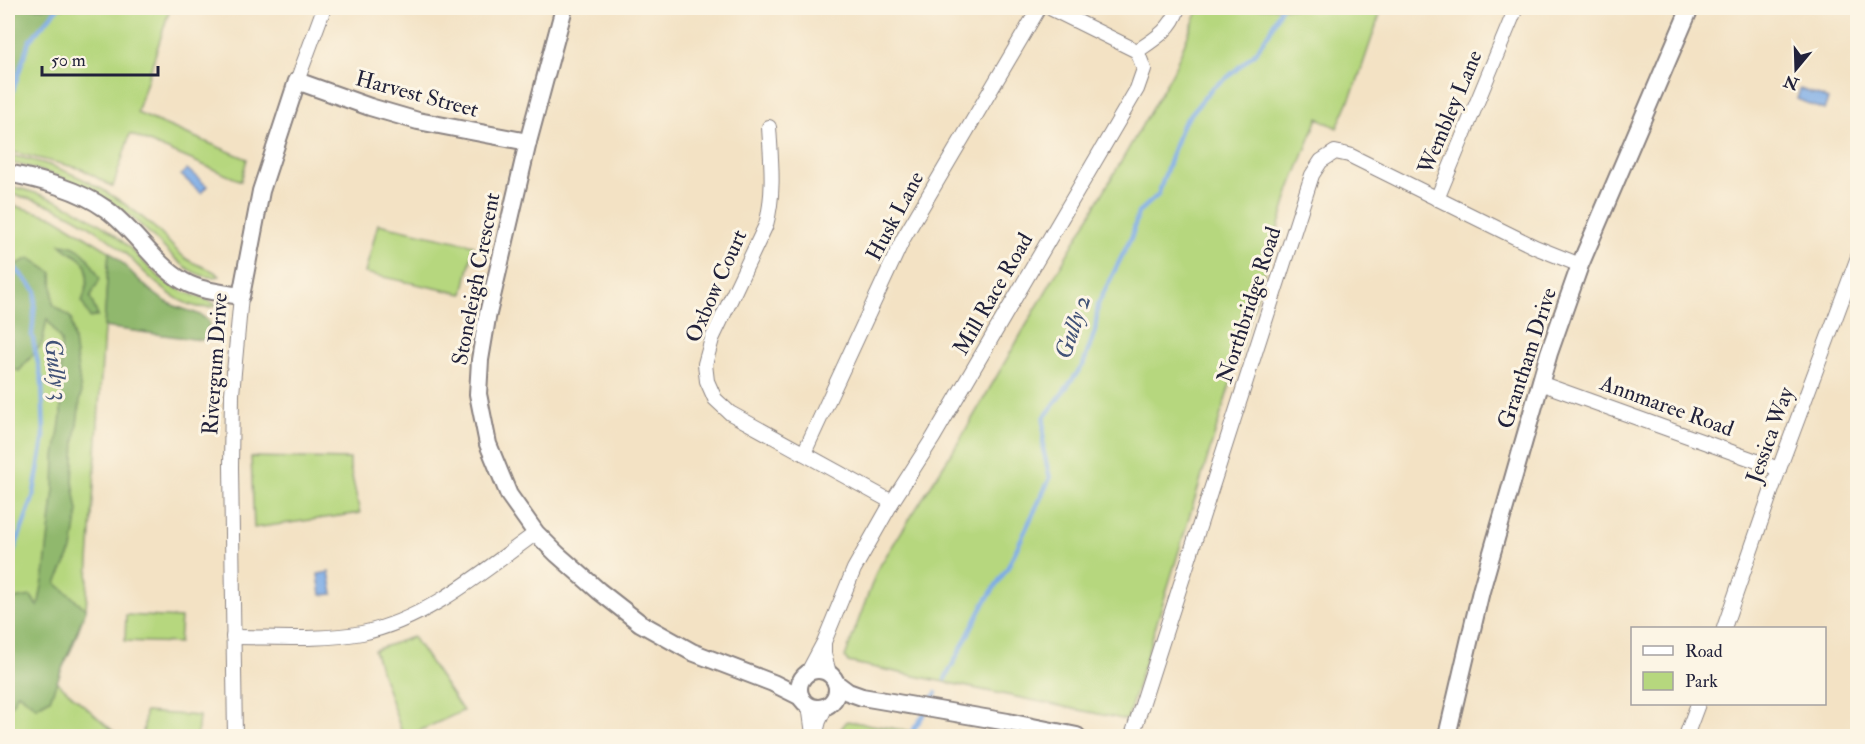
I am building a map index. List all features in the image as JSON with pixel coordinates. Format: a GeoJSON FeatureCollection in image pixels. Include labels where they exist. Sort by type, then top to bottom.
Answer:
{"type":"FeatureCollection","features":[{"type":"Feature","properties":{"kind":"street","name":"Rivergum Drive"},"geometry":{"type":"LineString","coordinates":[[235,736],[232,394],[241,296],[261,190],[324,8]]}},
{"type":"Feature","properties":{"kind":"street","name":"Stoneleigh Crescent"},"geometry":{"type":"LineString","coordinates":[[564,8],[528,142],[487,318],[480,360],[478,394],[488,444],[509,495],[557,555],[640,623],[692,652],[760,678],[820,708],[862,697]]}},
{"type":"Feature","properties":{"kind":"street","name":"Husk Lane"},"geometry":{"type":"LineString","coordinates":[[804,453],[903,240],[1039,8]]}},
{"type":"Feature","properties":{"kind":"street"},"geometry":{"type":"LineString","coordinates":[[1050,8],[1137,51],[1162,34],[1175,18],[1178,8]]}},
{"type":"Feature","properties":{"kind":"street","name":"Wembley Lane"},"geometry":{"type":"LineString","coordinates":[[1437,198],[1516,8]]}},
{"type":"Feature","properties":{"kind":"street","name":"Grantham Drive"},"geometry":{"type":"LineString","coordinates":[[1447,736],[1481,591],[1540,383],[1580,266],[1690,8]]}},
{"type":"Feature","properties":{"kind":"street","name":"Mill Race Road"},"geometry":{"type":"LineString","coordinates":[[805,676],[824,642],[854,569],[1137,89],[1144,69],[1137,51]]}},
{"type":"Feature","properties":{"kind":"street","name":"Harvest Street"},"geometry":{"type":"LineString","coordinates":[[297,81],[418,121],[528,142]]}},
{"type":"Feature","properties":{"kind":"street","name":"Oxbow Court"},"geometry":{"type":"LineString","coordinates":[[770,127],[772,183],[770,209],[766,225],[712,339],[705,364],[707,381],[715,399],[730,413],[892,502]]}},
{"type":"Feature","properties":{"kind":"street","name":"Northbridge Road"},"geometry":{"type":"LineString","coordinates":[[1132,736],[1312,175],[1322,161],[1335,153],[1348,155],[1535,247],[1580,266]]}},
{"type":"Feature","properties":{"kind":"street"},"geometry":{"type":"LineString","coordinates":[[8,173],[70,190],[97,205],[115,217],[163,266],[184,282],[199,288],[241,296]]}},
{"type":"Feature","properties":{"kind":"street","name":"Jessica Way"},"geometry":{"type":"LineString","coordinates":[[1724,627],[1779,469],[1857,257]]}},
{"type":"Feature","properties":{"kind":"street","name":"Annmaree Road"},"geometry":{"type":"LineString","coordinates":[[1540,383],[1779,469]]}},
{"type":"Feature","properties":{"kind":"street"},"geometry":{"type":"LineString","coordinates":[[233,637],[329,637],[381,628],[433,605],[537,532]]}},
{"type":"Feature","properties":{"kind":"street"},"geometry":{"type":"LineString","coordinates":[[814,736],[819,721],[836,694],[824,654],[824,642]]}},
{"type":"Feature","properties":{"kind":"street","name":"Stoneleigh Crescent"},"geometry":{"type":"LineString","coordinates":[[760,678],[773,680],[805,676],[817,670],[833,678],[848,692],[862,697],[1077,736]]}},
{"type":"Feature","properties":{"kind":"street"},"geometry":{"type":"LineString","coordinates":[[805,676],[799,688],[805,701],[814,736]]}},
{"type":"Feature","properties":{"kind":"street"},"geometry":{"type":"LineString","coordinates":[[1686,736],[1698,705]]}},
{"type":"Feature","properties":{"kind":"green space"},"geometry":{"type":"Polygon","coordinates":[[[8,8],[170,8],[137,113],[247,159],[241,181],[130,134],[113,187],[82,169],[8,151],[8,8]]]}},
{"type":"Feature","properties":{"kind":"green space"},"geometry":{"type":"Polygon","coordinates":[[[8,8],[58,8],[29,41],[8,106],[8,8]]]}},
{"type":"Feature","properties":{"kind":"green space"},"geometry":{"type":"Polygon","coordinates":[[[1199,8],[1382,8],[1357,82],[1337,128],[1318,118],[1290,189],[1127,720],[848,662],[845,657],[877,570],[958,443],[1173,72],[1199,8]]]}},
{"type":"Feature","properties":{"kind":"green space"},"geometry":{"type":"Polygon","coordinates":[[[8,155],[29,159],[68,172],[104,191],[139,214],[184,257],[220,276],[199,275],[181,264],[131,217],[95,192],[52,174],[8,162],[8,155]]]}},
{"type":"Feature","properties":{"kind":"green space"},"geometry":{"type":"Polygon","coordinates":[[[8,186],[41,195],[73,208],[117,237],[167,283],[217,305],[205,308],[192,306],[180,300],[167,292],[97,231],[54,208],[31,199],[8,194],[8,186]]]}},
{"type":"Feature","properties":{"kind":"green space"},"geometry":{"type":"Polygon","coordinates":[[[8,204],[54,217],[109,251],[86,609],[72,648],[56,681],[119,736],[8,736],[8,204]]]}},
{"type":"Feature","properties":{"kind":"green space"},"geometry":{"type":"Polygon","coordinates":[[[378,224],[474,245],[463,294],[365,273],[378,224]]]}},
{"type":"Feature","properties":{"kind":"green space"},"geometry":{"type":"Polygon","coordinates":[[[60,244],[80,250],[97,272],[100,279],[90,297],[98,316],[90,318],[82,302],[87,279],[84,263],[60,244]]]}},
{"type":"Feature","properties":{"kind":"green space"},"geometry":{"type":"Polygon","coordinates":[[[109,251],[162,299],[205,318],[209,322],[208,341],[104,327],[109,251]]]}},
{"type":"Feature","properties":{"kind":"green space"},"geometry":{"type":"Polygon","coordinates":[[[30,258],[52,273],[53,304],[71,318],[81,393],[73,482],[78,511],[72,550],[56,583],[86,609],[50,699],[36,707],[18,693],[8,711],[8,600],[31,596],[38,607],[44,575],[61,416],[61,341],[47,319],[42,344],[19,371],[10,367],[11,333],[8,327],[8,305],[12,295],[8,268],[30,258]]]}},
{"type":"Feature","properties":{"kind":"green space"},"geometry":{"type":"Polygon","coordinates":[[[251,457],[350,459],[360,513],[254,528],[251,457]]]}},
{"type":"Feature","properties":{"kind":"green space"},"geometry":{"type":"Polygon","coordinates":[[[126,615],[181,618],[179,643],[125,641],[126,615]]]}},
{"type":"Feature","properties":{"kind":"green space"},"geometry":{"type":"Polygon","coordinates":[[[413,637],[463,711],[408,736],[403,736],[374,650],[413,637]]]}},
{"type":"Feature","properties":{"kind":"green space"},"geometry":{"type":"Polygon","coordinates":[[[145,712],[199,716],[197,736],[143,736],[145,712]]]}},
{"type":"Feature","properties":{"kind":"green space"},"geometry":{"type":"Polygon","coordinates":[[[847,721],[941,736],[838,736],[847,721]]]}},
{"type":"Feature","properties":{"kind":"water"},"geometry":{"type":"Polygon","coordinates":[[[1800,89],[1828,99],[1824,110],[1797,99],[1800,89]]]}},
{"type":"Feature","properties":{"kind":"water"},"geometry":{"type":"Polygon","coordinates":[[[187,169],[207,186],[201,193],[181,175],[187,169]]]}},
{"type":"Feature","properties":{"kind":"water"},"geometry":{"type":"Polygon","coordinates":[[[329,572],[333,594],[321,595],[318,574],[329,572]]]}},
{"type":"Feature","properties":{"kind":"waterway","name":"Gully 3"},"geometry":{"type":"LineString","coordinates":[[8,106],[29,41],[58,8]]}},
{"type":"Feature","properties":{"kind":"waterway","name":"Gully 2"},"geometry":{"type":"LineString","coordinates":[[945,679],[985,602],[1008,567],[1050,478],[1043,449],[1044,418],[1083,365],[1095,331],[1098,304],[1132,236],[1138,213],[1158,195],[1182,125],[1212,88],[1255,53],[1269,33],[1281,8]]}},
{"type":"Feature","properties":{"kind":"waterway","name":"Gully 3"},"geometry":{"type":"LineString","coordinates":[[8,260],[36,291],[32,335],[42,382],[44,436],[33,498],[13,553],[8,635]]}},
{"type":"Feature","properties":{"kind":"waterway","name":"Gully 2"},"geometry":{"type":"LineString","coordinates":[[930,704],[936,693]]}},
{"type":"Feature","properties":{"kind":"waterway","name":"Gully 2"},"geometry":{"type":"LineString","coordinates":[[909,736],[926,711]]}}]}
